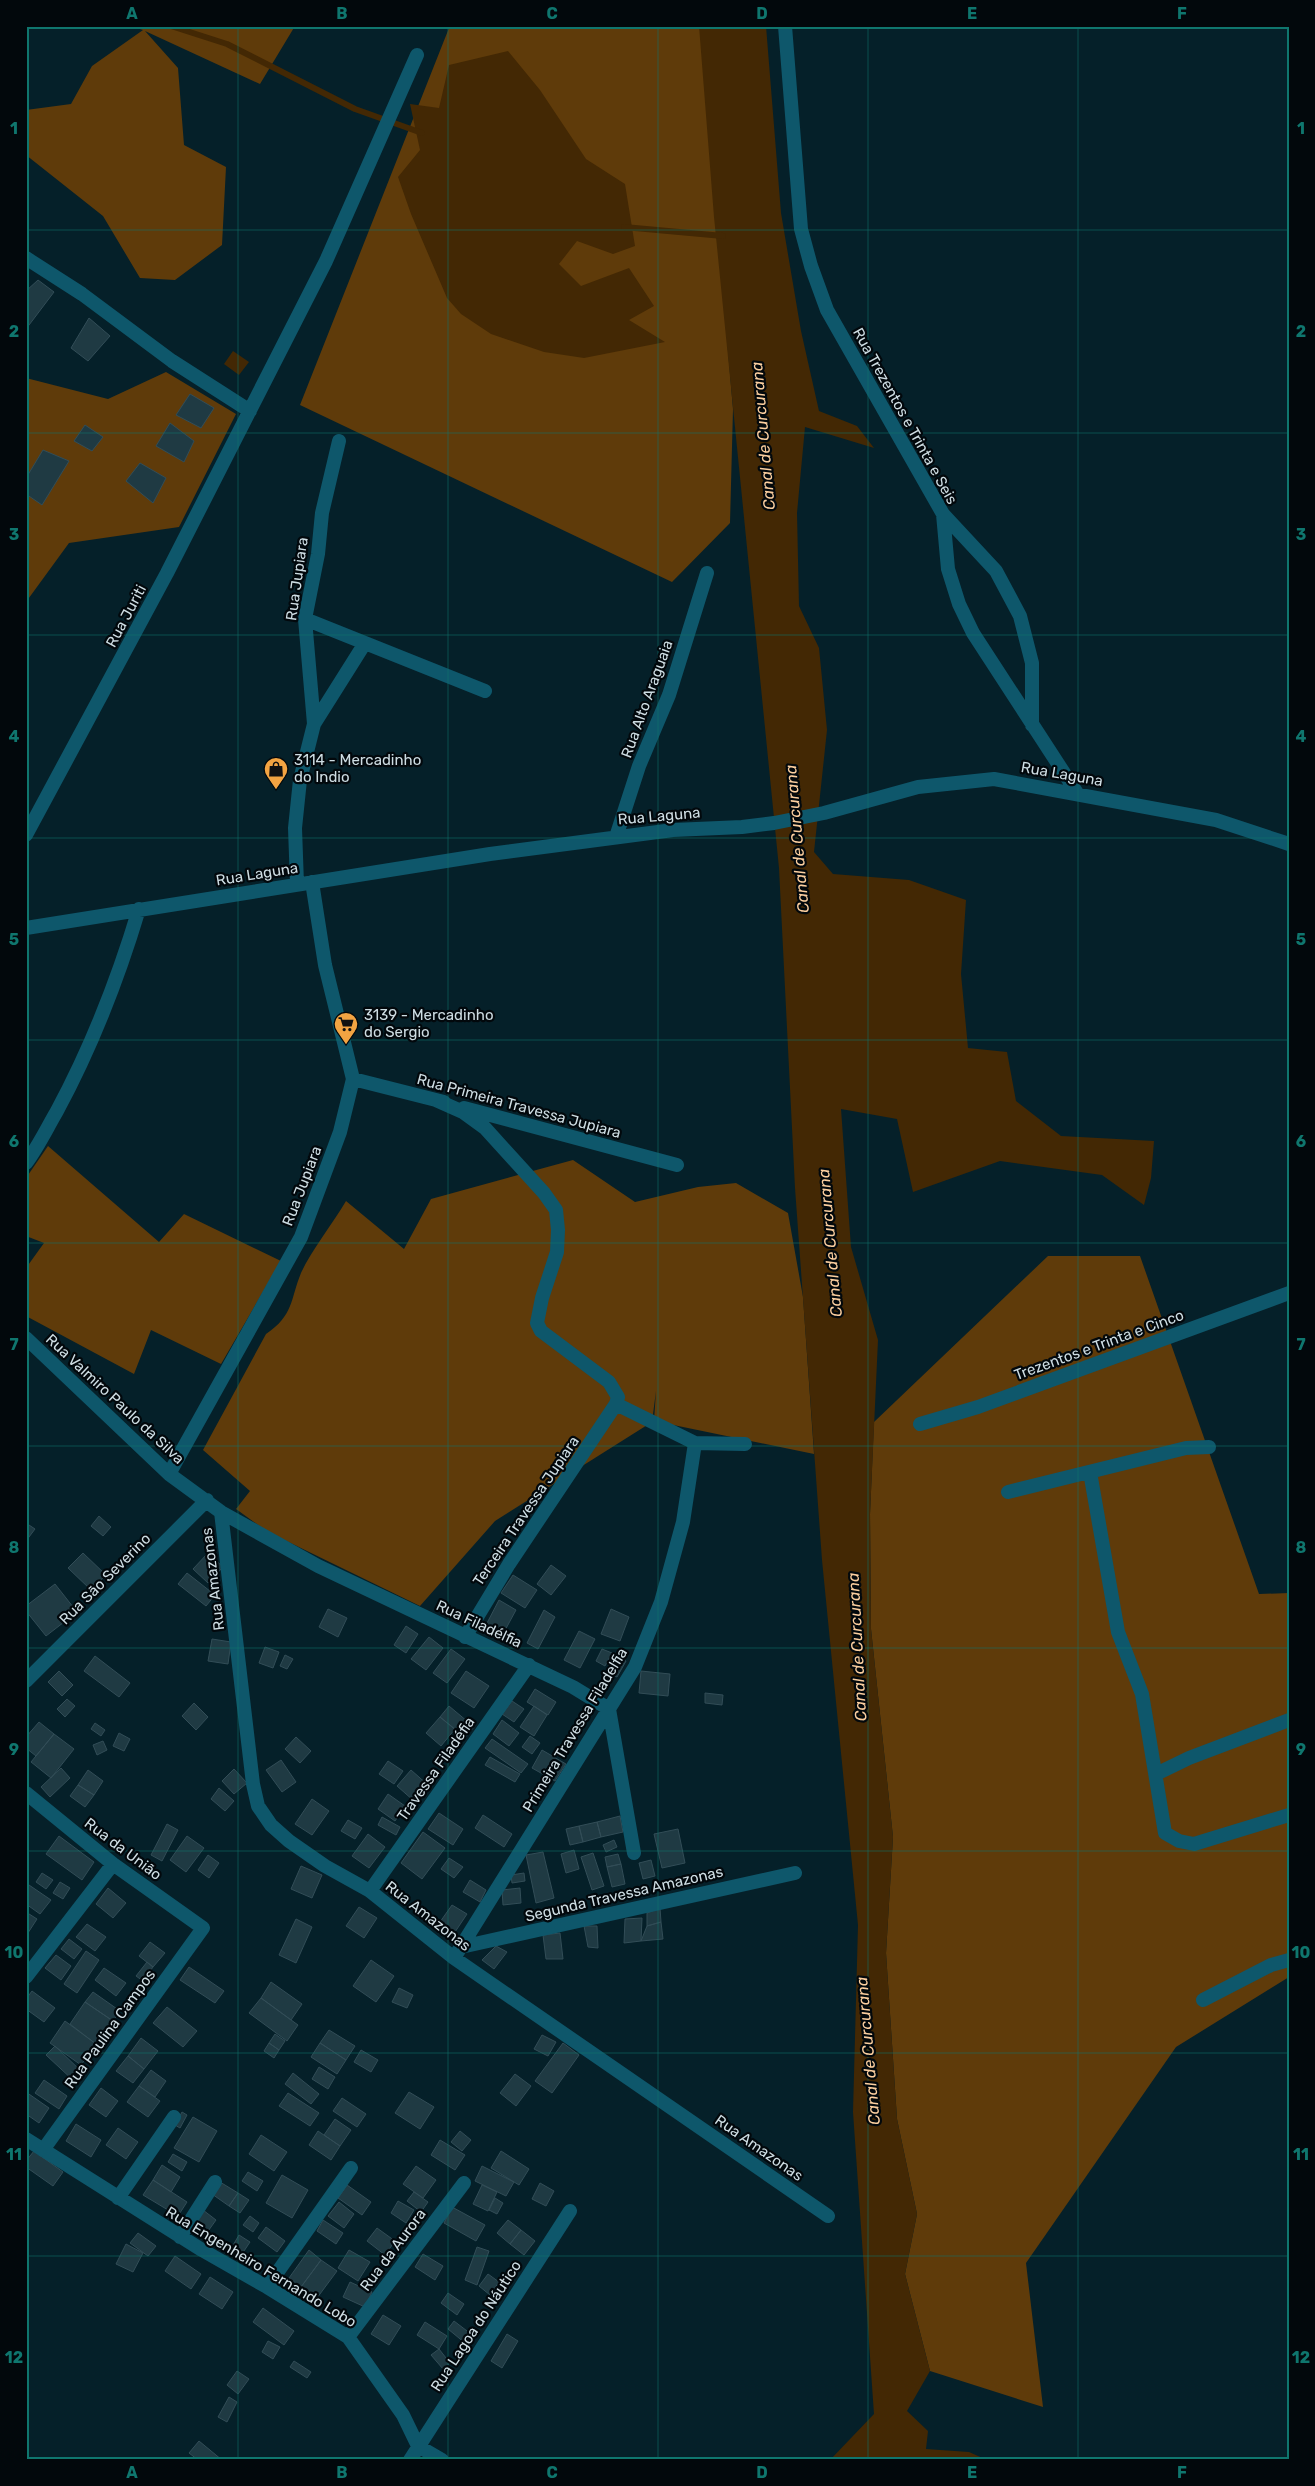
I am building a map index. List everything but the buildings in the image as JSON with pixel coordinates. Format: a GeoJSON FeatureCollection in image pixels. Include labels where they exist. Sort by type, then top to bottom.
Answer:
{"type":"FeatureCollection","features":[{"type":"Feature","properties":{"kind":"street","name":"Rua Trezentos e Trinta e Seis"},"geometry":{"type":"LineString","coordinates":[[785,26],[801,230],[811,266],[827,310],[943,514],[948,569],[959,604],[973,633],[1077,793]]}},
{"type":"Feature","properties":{"kind":"street","name":"Rua Juriti"},"geometry":{"type":"LineString","coordinates":[[26,835],[172,564],[326,261],[396,98],[417,55]]}},
{"type":"Feature","properties":{"kind":"street"},"geometry":{"type":"LineString","coordinates":[[26,258],[82,294],[172,361],[250,411]]}},
{"type":"Feature","properties":{"kind":"street","name":"Rua Jupiara"},"geometry":{"type":"LineString","coordinates":[[314,724],[305,619],[316,571],[322,512],[339,441]]}},
{"type":"Feature","properties":{"kind":"street"},"geometry":{"type":"LineString","coordinates":[[943,514],[996,571],[1020,616],[1032,663],[1032,726]]}},
{"type":"Feature","properties":{"kind":"street","name":"Rua Alto Araguaia"},"geometry":{"type":"LineString","coordinates":[[616,836],[639,766],[669,695],[707,573]]}},
{"type":"Feature","properties":{"kind":"street"},"geometry":{"type":"LineString","coordinates":[[305,619],[485,691]]}},
{"type":"Feature","properties":{"kind":"street","name":"Rua Jupiara"},"geometry":{"type":"LineString","coordinates":[[297,884],[294,828],[300,780],[314,724],[366,643]]}},
{"type":"Feature","properties":{"kind":"street","name":"Rua Laguna"},"geometry":{"type":"LineString","coordinates":[[26,928],[297,884],[616,836],[673,830],[742,827],[824,813],[918,787],[994,779],[1216,820],[1289,844]]}},
{"type":"Feature","properties":{"kind":"street","name":"Rua Jupiara"},"geometry":{"type":"LineString","coordinates":[[169,1474],[301,1237],[340,1132],[352,1079],[325,965],[312,882]]}},
{"type":"Feature","properties":{"kind":"street"},"geometry":{"type":"LineString","coordinates":[[26,1164],[64,1097],[92,1042],[122,965],[139,909]]}},
{"type":"Feature","properties":{"kind":"street","name":"Rua Primeira Travessa Jupiara"},"geometry":{"type":"LineString","coordinates":[[352,1079],[677,1165]]}},
{"type":"Feature","properties":{"kind":"street"},"geometry":{"type":"LineString","coordinates":[[436,1100],[463,1112],[486,1128],[544,1193],[556,1210],[558,1230],[557,1252],[542,1298],[537,1323],[541,1331],[609,1382],[616,1391],[618,1398],[616,1404],[695,1443],[745,1444]]}},
{"type":"Feature","properties":{"kind":"street","name":"Trezentos e Trinta e Cinco"},"geometry":{"type":"LineString","coordinates":[[920,1424],[978,1407],[1289,1293]]}},
{"type":"Feature","properties":{"kind":"street","name":"Rua Valmiro Paulo da Silva"},"geometry":{"type":"LineString","coordinates":[[26,1338],[169,1474],[207,1500]]}},
{"type":"Feature","properties":{"kind":"street","name":"Terceira Travessa Jupiara"},"geometry":{"type":"LineString","coordinates":[[465,1637],[509,1564],[616,1404]]}},
{"type":"Feature","properties":{"kind":"street","name":"Primeira Travessa Filadelfia"},"geometry":{"type":"LineString","coordinates":[[458,1953],[635,1667],[661,1602],[683,1522],[695,1443]]}},
{"type":"Feature","properties":{"kind":"street"},"geometry":{"type":"LineString","coordinates":[[1008,1492],[1186,1448],[1208,1447]]}},
{"type":"Feature","properties":{"kind":"street"},"geometry":{"type":"LineString","coordinates":[[1090,1472],[1118,1632],[1142,1694],[1165,1833],[1179,1841],[1194,1844],[1289,1815]]}},
{"type":"Feature","properties":{"kind":"street","name":"Rua Filadélfia"},"geometry":{"type":"LineString","coordinates":[[207,1500],[221,1512],[318,1566],[465,1637],[529,1665],[573,1687],[609,1709]]}},
{"type":"Feature","properties":{"kind":"street","name":"Rua São Severino"},"geometry":{"type":"LineString","coordinates":[[26,1681],[207,1500]]}},
{"type":"Feature","properties":{"kind":"street","name":"Rua Amazonas"},"geometry":{"type":"LineString","coordinates":[[221,1512],[253,1784],[258,1806],[271,1826],[325,1866],[370,1892],[458,1953],[828,2216]]}},
{"type":"Feature","properties":{"kind":"street","name":"Travessa Filadéfia"},"geometry":{"type":"LineString","coordinates":[[370,1892],[529,1665]]}},
{"type":"Feature","properties":{"kind":"street"},"geometry":{"type":"LineString","coordinates":[[609,1709],[634,1853]]}},
{"type":"Feature","properties":{"kind":"street"},"geometry":{"type":"LineString","coordinates":[[1156,1774],[1189,1758],[1289,1720]]}},
{"type":"Feature","properties":{"kind":"street","name":"Rua da União"},"geometry":{"type":"LineString","coordinates":[[26,1793],[113,1864],[203,1928]]}},
{"type":"Feature","properties":{"kind":"street"},"geometry":{"type":"LineString","coordinates":[[26,1977],[113,1864]]}},
{"type":"Feature","properties":{"kind":"street","name":"Segunda Travessa Amazonas"},"geometry":{"type":"LineString","coordinates":[[458,1953],[795,1873]]}},
{"type":"Feature","properties":{"kind":"street","name":"Rua Paulina Campos"},"geometry":{"type":"LineString","coordinates":[[43,2150],[203,1928]]}},
{"type":"Feature","properties":{"kind":"street"},"geometry":{"type":"LineString","coordinates":[[1203,2000],[1271,1965],[1289,1960]]}},
{"type":"Feature","properties":{"kind":"street"},"geometry":{"type":"LineString","coordinates":[[118,2198],[174,2117]]}},
{"type":"Feature","properties":{"kind":"street","name":"Rua Engenheiro Fernando Lobo"},"geometry":{"type":"LineString","coordinates":[[26,2139],[180,2237],[267,2286],[348,2337],[403,2415],[418,2446]]}},
{"type":"Feature","properties":{"kind":"street"},"geometry":{"type":"LineString","coordinates":[[267,2286],[350,2168]]}},
{"type":"Feature","properties":{"kind":"street"},"geometry":{"type":"LineString","coordinates":[[180,2237],[215,2182]]}},
{"type":"Feature","properties":{"kind":"street","name":"Rua da Aurora"},"geometry":{"type":"LineString","coordinates":[[348,2337],[464,2182]]}},
{"type":"Feature","properties":{"kind":"street","name":"Rua Lagoa do Náutico"},"geometry":{"type":"LineString","coordinates":[[410,2460],[570,2211]]}},
{"type":"Feature","properties":{"kind":"street"},"geometry":{"type":"LineString","coordinates":[[418,2446],[442,2460]]}},
{"type":"Feature","properties":{"kind":"shaded area"},"geometry":{"type":"Polygon","coordinates":[[[130,26],[295,26],[260,84],[145,31],[178,68],[184,145],[226,167],[222,245],[175,280],[140,278],[103,216],[26,155],[26,110],[71,104],[92,66],[143,30],[130,26]]]}},
{"type":"Feature","properties":{"kind":"shaded area"},"geometry":{"type":"Polygon","coordinates":[[[444,26],[700,26],[733,409],[730,523],[672,582],[300,405],[449,28],[444,26]]]}},
{"type":"Feature","properties":{"kind":"shaded area"},"geometry":{"type":"Polygon","coordinates":[[[166,372],[236,414],[179,527],[69,543],[26,602],[26,378],[108,399],[166,372]]]}},
{"type":"Feature","properties":{"kind":"shaded area"},"geometry":{"type":"Polygon","coordinates":[[[48,1146],[159,1242],[184,1214],[281,1261],[221,1364],[151,1330],[134,1374],[26,1316],[26,1268],[44,1243],[26,1236],[26,1178],[48,1146]]]}},
{"type":"Feature","properties":{"kind":"shaded area"},"geometry":{"type":"Polygon","coordinates":[[[573,1160],[635,1202],[698,1187],[736,1183],[788,1213],[803,1297],[814,1454],[654,1421],[656,1391],[652,1422],[495,1521],[420,1606],[268,1532],[236,1509],[250,1491],[203,1450],[266,1334],[282,1320],[290,1306],[305,1264],[346,1201],[404,1249],[431,1199],[573,1160]]]}},
{"type":"Feature","properties":{"kind":"shaded area"},"geometry":{"type":"Polygon","coordinates":[[[1048,1256],[1140,1256],[1259,1594],[1289,1593],[1289,1977],[1176,2047],[1026,2263],[1043,2407],[930,2371],[905,2274],[917,2214],[897,2119],[886,1953],[893,1837],[871,1629],[870,1514],[874,1422],[1048,1256]]]}},
{"type":"Feature","properties":{"kind":"water","name":"Canal de Curcurana"},"geometry":{"type":"Polygon","coordinates":[[[699,26],[766,26],[781,213],[801,331],[819,411],[857,426],[874,448],[805,427],[797,513],[799,606],[819,648],[827,730],[814,852],[833,874],[909,880],[966,900],[961,974],[968,1048],[1007,1052],[1016,1101],[1061,1136],[1154,1141],[1151,1178],[1144,1205],[1102,1175],[1000,1161],[913,1192],[897,1119],[841,1109],[851,1247],[878,1340],[870,1514],[871,1629],[893,1837],[886,1953],[897,2119],[917,2214],[905,2274],[930,2371],[907,2411],[928,2431],[926,2449],[969,2452],[987,2460],[830,2460],[874,2414],[853,2112],[858,1925],[822,1560],[795,1188],[779,868],[714,217],[699,26]]]}},
{"type":"Feature","properties":{"kind":"water"},"geometry":{"type":"Polygon","coordinates":[[[508,51],[540,90],[586,159],[625,184],[635,246],[613,254],[577,241],[559,264],[581,286],[629,268],[654,306],[629,320],[665,342],[584,358],[544,352],[491,334],[461,314],[447,298],[411,214],[398,177],[420,150],[410,104],[439,108],[449,65],[508,51]]]}},
{"type":"Feature","properties":{"kind":"water"},"geometry":{"type":"Polygon","coordinates":[[[233,351],[249,362],[239,375],[224,364],[233,351]]]}},
{"type":"Feature","properties":{"kind":"waterway"},"geometry":{"type":"LineString","coordinates":[[171,26],[227,44],[355,109],[422,133]]}},
{"type":"Feature","properties":{"kind":"waterway"},"geometry":{"type":"LineString","coordinates":[[624,227],[723,236]]}},
{"type":"Feature","properties":{"kind":"place","name":"3114 - Mercadinho do Indio"},"geometry":{"type":"Point","coordinates":[276,790]}},
{"type":"Feature","properties":{"kind":"place","name":"3139 - Mercadinho do Sergio"},"geometry":{"type":"Point","coordinates":[346,1045]}}]}
